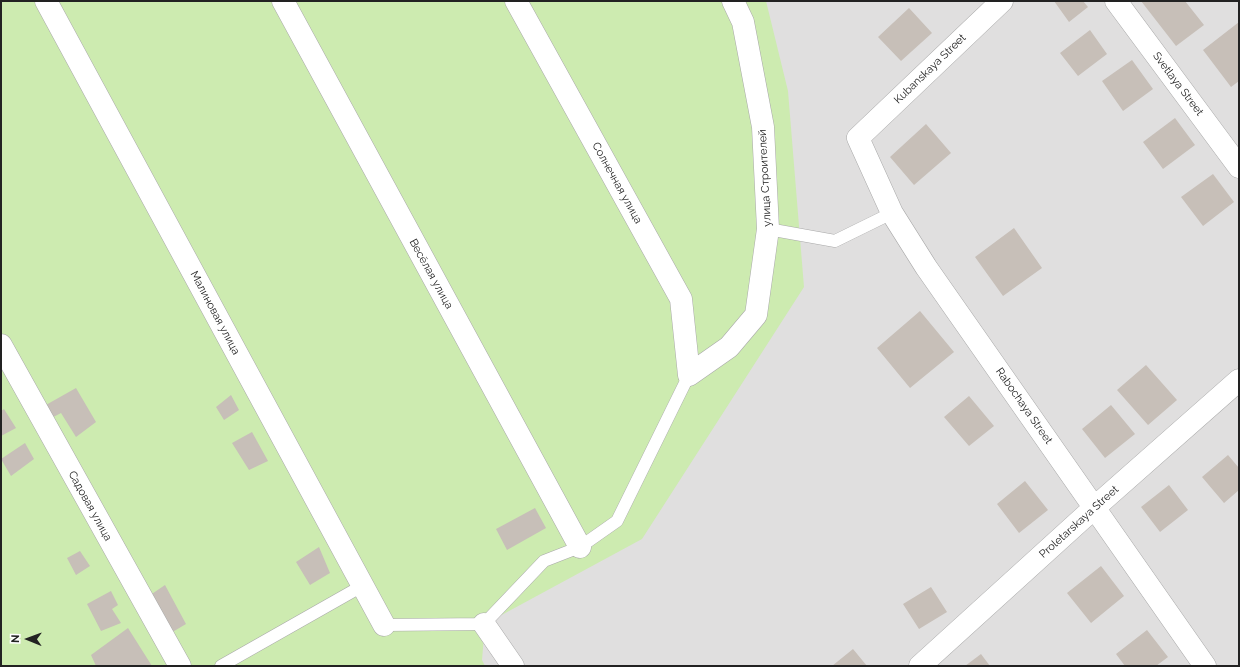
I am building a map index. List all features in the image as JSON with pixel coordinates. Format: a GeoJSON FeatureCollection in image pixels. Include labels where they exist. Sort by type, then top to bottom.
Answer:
{"type":"FeatureCollection","features":[{"type":"Feature","properties":{"kind":"street","name":"Малиновая улица"},"geometry":{"type":"LineString","coordinates":[[46,1],[384,625]]}},
{"type":"Feature","properties":{"kind":"street","name":"Весёлая улица"},"geometry":{"type":"LineString","coordinates":[[283,1],[580,547]]}},
{"type":"Feature","properties":{"kind":"street","name":"Солнечная улица"},"geometry":{"type":"LineString","coordinates":[[516,1],[681,299],[689,375]]}},
{"type":"Feature","properties":{"kind":"street","name":"улица Строителей"},"geometry":{"type":"LineString","coordinates":[[689,375],[729,347],[756,315],[768,229],[763,127],[743,22],[733,1]]}},
{"type":"Feature","properties":{"kind":"street","name":"Kubanskaya Street"},"geometry":{"type":"LineString","coordinates":[[858,138],[1002,1]]}},
{"type":"Feature","properties":{"kind":"street","name":"Svetlaya Street"},"geometry":{"type":"LineString","coordinates":[[1116,1],[1239,167]]}},
{"type":"Feature","properties":{"kind":"street","name":"Rabochaya Street"},"geometry":{"type":"LineString","coordinates":[[858,138],[892,214],[926,267],[1205,666]]}},
{"type":"Feature","properties":{"kind":"street","name":"Садовая улица"},"geometry":{"type":"LineString","coordinates":[[1,345],[180,666]]}},
{"type":"Feature","properties":{"kind":"street","name":"Proletarskaya Street"},"geometry":{"type":"LineString","coordinates":[[920,666],[1094,508],[1239,380]]}},
{"type":"Feature","properties":{"kind":"street"},"geometry":{"type":"LineString","coordinates":[[484,624],[513,666]]}},
{"type":"Feature","properties":{"kind":"lane"},"geometry":{"type":"LineString","coordinates":[[768,229],[834,241],[892,214]]}},
{"type":"Feature","properties":{"kind":"lane"},"geometry":{"type":"LineString","coordinates":[[384,625],[484,624],[544,561],[580,547],[617,521],[689,375]]}},
{"type":"Feature","properties":{"kind":"lane"},"geometry":{"type":"LineString","coordinates":[[221,666],[362,586]]}},
{"type":"Feature","properties":{"kind":"shaded area"},"geometry":{"type":"Polygon","coordinates":[[[1,1],[1239,1],[1239,666],[1,666],[1,1]]]}},
{"type":"Feature","properties":{"kind":"green space"},"geometry":{"type":"Polygon","coordinates":[[[1,1],[766,1],[788,91],[804,287],[642,539],[485,624],[482,660],[485,666],[1,666],[1,1]]]}},
{"type":"Feature","properties":{"kind":"building"},"geometry":{"type":"Polygon","coordinates":[[[1054,1],[1083,1],[1088,7],[1069,22],[1054,1]]]}},
{"type":"Feature","properties":{"kind":"building"},"geometry":{"type":"Polygon","coordinates":[[[1141,1],[1185,1],[1204,25],[1176,46],[1141,1]]]}},
{"type":"Feature","properties":{"kind":"building"},"geometry":{"type":"Polygon","coordinates":[[[909,8],[932,33],[901,61],[878,37],[909,8]]]}},
{"type":"Feature","properties":{"kind":"building"},"geometry":{"type":"Polygon","coordinates":[[[1239,22],[1239,81],[1231,87],[1203,50],[1239,22]]]}},
{"type":"Feature","properties":{"kind":"building"},"geometry":{"type":"Polygon","coordinates":[[[1090,30],[1107,54],[1078,76],[1060,53],[1090,30]]]}},
{"type":"Feature","properties":{"kind":"building"},"geometry":{"type":"Polygon","coordinates":[[[1132,60],[1153,89],[1123,111],[1102,81],[1132,60]]]}},
{"type":"Feature","properties":{"kind":"building"},"geometry":{"type":"Polygon","coordinates":[[[1175,118],[1195,145],[1163,169],[1143,142],[1175,118]]]}},
{"type":"Feature","properties":{"kind":"building"},"geometry":{"type":"Polygon","coordinates":[[[926,124],[951,153],[914,185],[890,157],[926,124]]]}},
{"type":"Feature","properties":{"kind":"building"},"geometry":{"type":"Polygon","coordinates":[[[1213,174],[1234,202],[1203,226],[1181,197],[1213,174]]]}},
{"type":"Feature","properties":{"kind":"building"},"geometry":{"type":"Polygon","coordinates":[[[1014,228],[1042,268],[1003,296],[975,257],[1014,228]]]}},
{"type":"Feature","properties":{"kind":"building"},"geometry":{"type":"Polygon","coordinates":[[[920,311],[954,352],[910,388],[877,348],[920,311]]]}},
{"type":"Feature","properties":{"kind":"building"},"geometry":{"type":"Polygon","coordinates":[[[1146,365],[1177,400],[1148,425],[1117,390],[1146,365]]]}},
{"type":"Feature","properties":{"kind":"building"},"geometry":{"type":"Polygon","coordinates":[[[76,388],[96,422],[76,437],[61,413],[44,422],[37,410],[76,388]]]}},
{"type":"Feature","properties":{"kind":"building"},"geometry":{"type":"Polygon","coordinates":[[[231,395],[239,410],[224,420],[216,407],[231,395]]]}},
{"type":"Feature","properties":{"kind":"building"},"geometry":{"type":"Polygon","coordinates":[[[969,396],[994,426],[969,446],[944,417],[969,396]]]}},
{"type":"Feature","properties":{"kind":"building"},"geometry":{"type":"Polygon","coordinates":[[[1111,405],[1135,434],[1105,458],[1082,429],[1111,405]]]}},
{"type":"Feature","properties":{"kind":"building"},"geometry":{"type":"Polygon","coordinates":[[[4,409],[16,428],[1,436],[1,411],[4,409]]]}},
{"type":"Feature","properties":{"kind":"building"},"geometry":{"type":"Polygon","coordinates":[[[252,432],[268,461],[249,470],[232,443],[252,432]]]}},
{"type":"Feature","properties":{"kind":"building"},"geometry":{"type":"Polygon","coordinates":[[[25,443],[34,459],[11,476],[1,459],[25,443]]]}},
{"type":"Feature","properties":{"kind":"building"},"geometry":{"type":"Polygon","coordinates":[[[1228,455],[1239,468],[1239,490],[1224,503],[1202,477],[1228,455]]]}},
{"type":"Feature","properties":{"kind":"building"},"geometry":{"type":"Polygon","coordinates":[[[1025,481],[1048,510],[1019,533],[997,504],[1025,481]]]}},
{"type":"Feature","properties":{"kind":"building"},"geometry":{"type":"Polygon","coordinates":[[[1169,485],[1188,510],[1160,532],[1141,507],[1169,485]]]}},
{"type":"Feature","properties":{"kind":"building"},"geometry":{"type":"Polygon","coordinates":[[[535,508],[546,528],[507,550],[496,529],[535,508]]]}},
{"type":"Feature","properties":{"kind":"building"},"geometry":{"type":"Polygon","coordinates":[[[319,547],[330,573],[310,585],[296,562],[319,547]]]}},
{"type":"Feature","properties":{"kind":"building"},"geometry":{"type":"Polygon","coordinates":[[[80,551],[90,566],[76,575],[67,558],[80,551]]]}},
{"type":"Feature","properties":{"kind":"building"},"geometry":{"type":"Polygon","coordinates":[[[1101,566],[1124,596],[1091,623],[1067,593],[1101,566]]]}},
{"type":"Feature","properties":{"kind":"building"},"geometry":{"type":"Polygon","coordinates":[[[165,585],[186,624],[164,637],[143,600],[165,585]]]}},
{"type":"Feature","properties":{"kind":"building"},"geometry":{"type":"Polygon","coordinates":[[[931,587],[947,612],[919,629],[903,604],[931,587]]]}},
{"type":"Feature","properties":{"kind":"building"},"geometry":{"type":"Polygon","coordinates":[[[111,591],[118,605],[112,609],[121,623],[101,631],[87,604],[111,591]]]}},
{"type":"Feature","properties":{"kind":"building"},"geometry":{"type":"Polygon","coordinates":[[[128,628],[152,666],[96,666],[91,655],[128,628]]]}},
{"type":"Feature","properties":{"kind":"building"},"geometry":{"type":"Polygon","coordinates":[[[1147,630],[1168,657],[1156,666],[1125,666],[1116,654],[1147,630]]]}},
{"type":"Feature","properties":{"kind":"building"},"geometry":{"type":"Polygon","coordinates":[[[853,649],[867,666],[832,666],[853,649]]]}},
{"type":"Feature","properties":{"kind":"building"},"geometry":{"type":"Polygon","coordinates":[[[981,654],[990,666],[965,666],[981,654]]]}}]}
